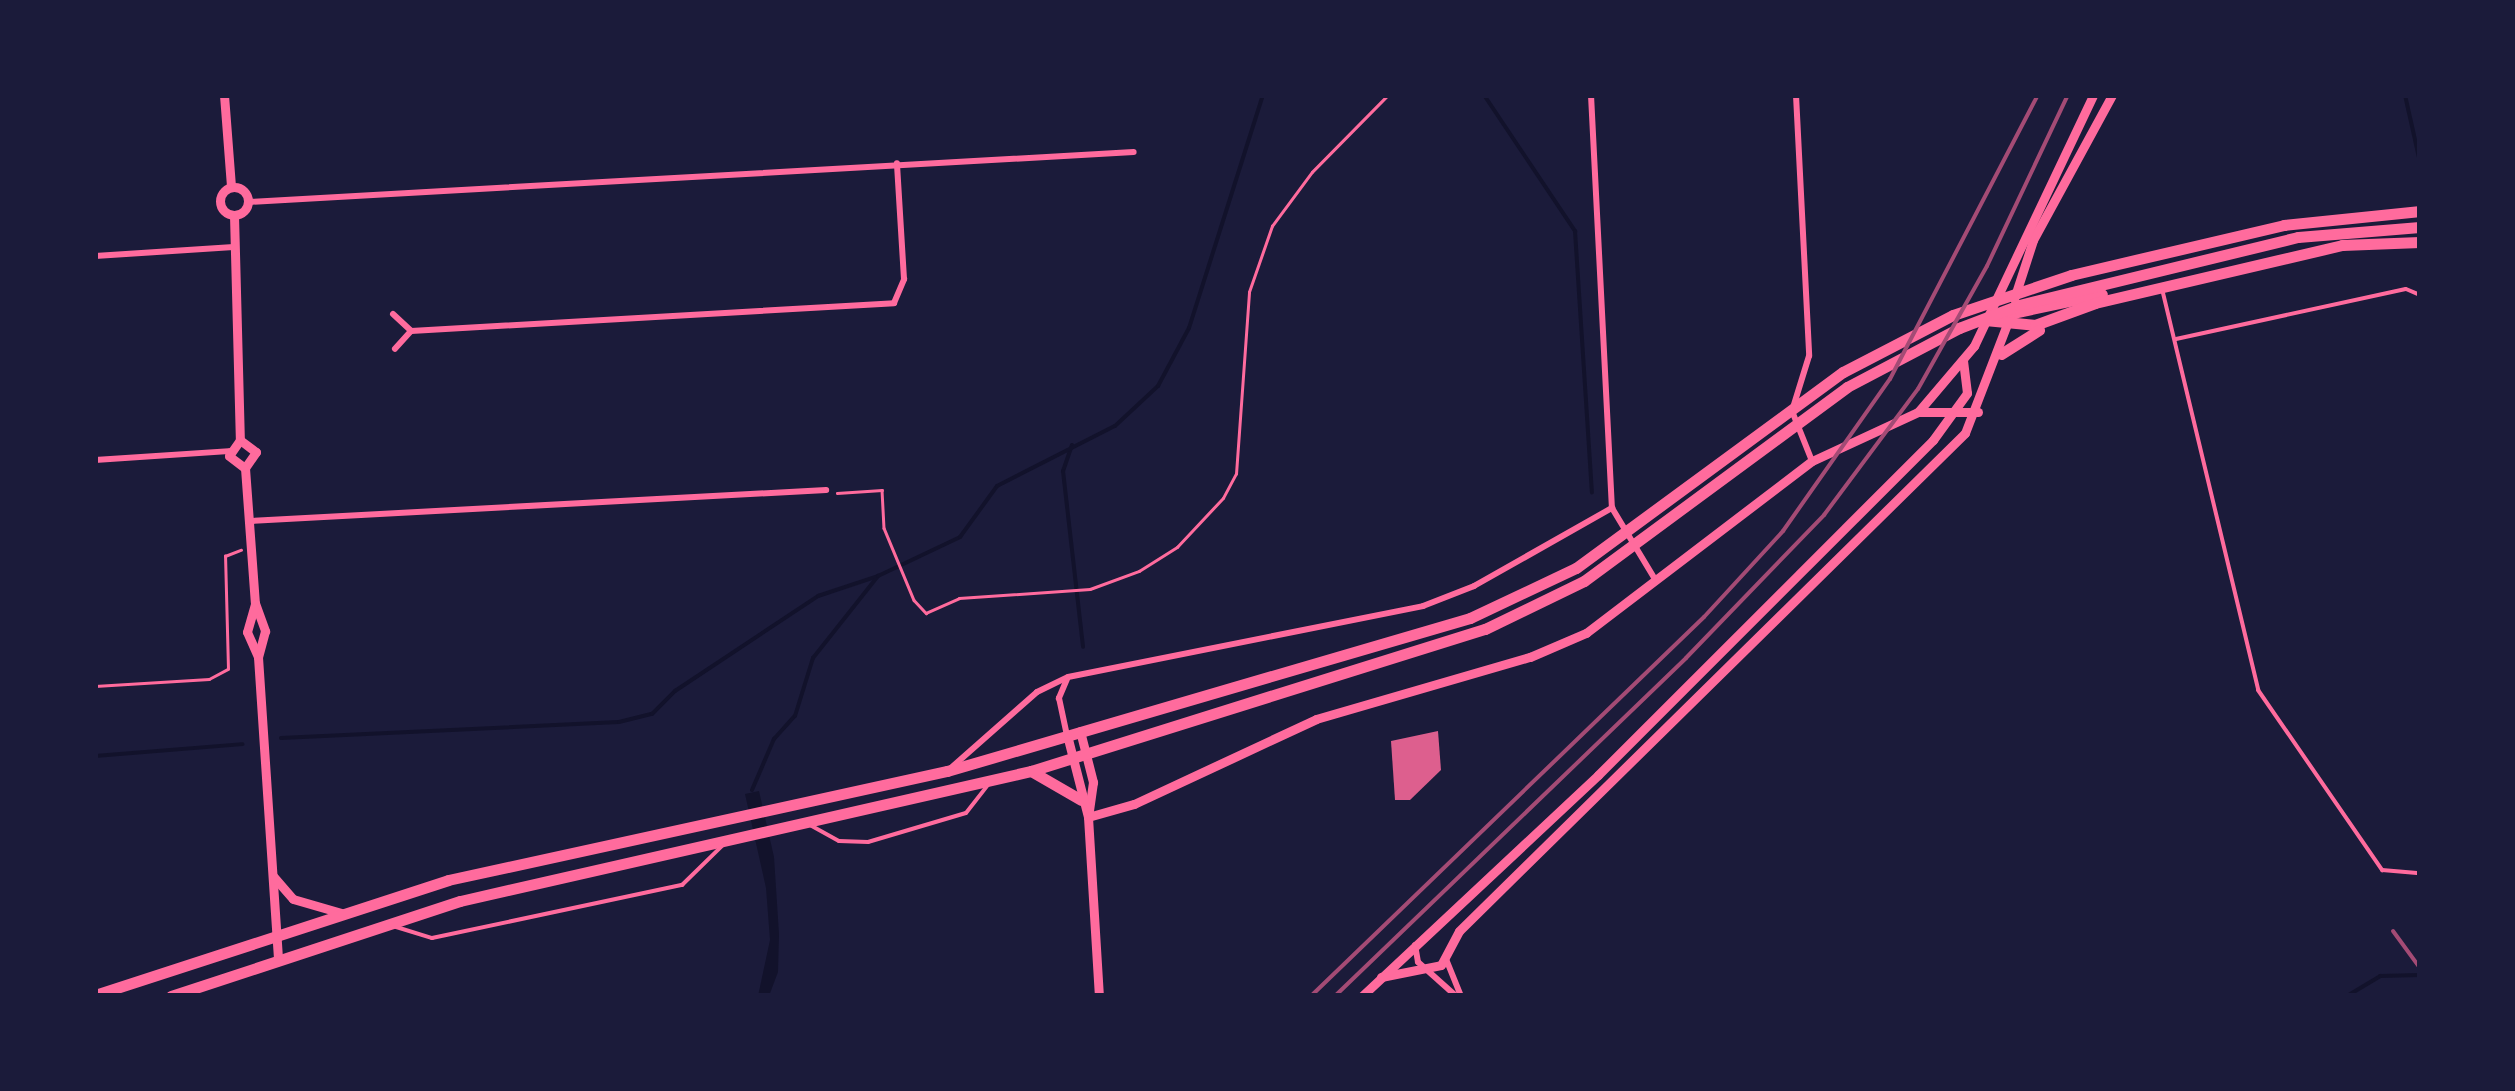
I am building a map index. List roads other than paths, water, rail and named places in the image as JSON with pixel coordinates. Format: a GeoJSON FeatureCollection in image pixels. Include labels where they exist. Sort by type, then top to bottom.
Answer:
{"type":"FeatureCollection","features":[{"type":"Feature","properties":{"kind":"highway"},"geometry":{"type":"LineString","coordinates":[[95,995],[520,861],[946,771],[1470,618],[1576,568],[1843,372],[1953,314],[2071,274],[2284,225],[2420,211]]}},
{"type":"Feature","properties":{"kind":"highway"},"geometry":{"type":"LineString","coordinates":[[170,996],[515,886],[991,782],[1485,628],[1584,582],[1847,387],[1959,328],[2034,301],[2298,237],[2420,227]]}},
{"type":"Feature","properties":{"kind":"highway"},"geometry":{"type":"LineString","coordinates":[[2001,354],[2050,321],[2162,288],[2342,245],[2420,242]]}},
{"type":"Feature","properties":{"kind":"highway"},"geometry":{"type":"LineString","coordinates":[[2009,320],[2151,282],[2162,288]]}},
{"type":"Feature","properties":{"kind":"highway"},"geometry":{"type":"LineString","coordinates":[[1985,320],[2050,321]]}},
{"type":"Feature","properties":{"kind":"highway"},"geometry":{"type":"LineString","coordinates":[[1032,770],[1081,800]]}},
{"type":"Feature","properties":{"kind":"street"},"geometry":{"type":"LineString","coordinates":[[95,460],[229,452],[240,440],[234,215],[220,200],[231,186],[224,95]]}},
{"type":"Feature","properties":{"kind":"street"},"geometry":{"type":"LineString","coordinates":[[1591,95],[1612,508],[1656,581]]}},
{"type":"Feature","properties":{"kind":"street"},"geometry":{"type":"LineString","coordinates":[[1796,95],[1809,356],[1792,411],[1812,461]]}},
{"type":"Feature","properties":{"kind":"street"},"geometry":{"type":"LineString","coordinates":[[1918,412],[1963,361],[2093,95]]}},
{"type":"Feature","properties":{"kind":"street"},"geometry":{"type":"LineString","coordinates":[[1381,977],[1424,969],[1446,960],[1460,932],[1966,433],[2001,354],[2033,240],[2112,95]]}},
{"type":"Feature","properties":{"kind":"street"},"geometry":{"type":"LineString","coordinates":[[234,215],[248,202],[1134,152]]}},
{"type":"Feature","properties":{"kind":"street"},"geometry":{"type":"LineString","coordinates":[[394,349],[411,331],[894,302],[904,279],[897,163]]}},
{"type":"Feature","properties":{"kind":"street"},"geometry":{"type":"LineString","coordinates":[[231,186],[243,190],[248,202]]}},
{"type":"Feature","properties":{"kind":"street"},"geometry":{"type":"LineString","coordinates":[[95,256],[234,247]]}},
{"type":"Feature","properties":{"kind":"street"},"geometry":{"type":"LineString","coordinates":[[394,314],[411,331]]}},
{"type":"Feature","properties":{"kind":"street"},"geometry":{"type":"LineString","coordinates":[[1362,996],[1865,512],[1958,409],[1969,384],[1963,361]]}},
{"type":"Feature","properties":{"kind":"street"},"geometry":{"type":"LineString","coordinates":[[1088,817],[1119,810],[1316,719],[1560,645],[1656,581],[1812,461],[1918,412],[1978,412]]}},
{"type":"Feature","properties":{"kind":"street"},"geometry":{"type":"LineString","coordinates":[[240,440],[256,452],[245,468],[255,603],[265,631],[258,658],[278,961]]}},
{"type":"Feature","properties":{"kind":"street"},"geometry":{"type":"LineString","coordinates":[[229,452],[233,464],[245,468]]}},
{"type":"Feature","properties":{"kind":"street"},"geometry":{"type":"LineString","coordinates":[[250,521],[826,490]]}},
{"type":"Feature","properties":{"kind":"street"},"geometry":{"type":"LineString","coordinates":[[946,771],[1037,692],[1068,677],[1423,606],[1474,586],[1612,508]]}},
{"type":"Feature","properties":{"kind":"street"},"geometry":{"type":"LineString","coordinates":[[255,603],[247,632],[258,658]]}},
{"type":"Feature","properties":{"kind":"street"},"geometry":{"type":"LineString","coordinates":[[1068,677],[1059,698],[1093,782],[1088,817],[1099,996]]}},
{"type":"Feature","properties":{"kind":"street"},"geometry":{"type":"LineString","coordinates":[[1081,756],[1081,800],[1088,817]]}},
{"type":"Feature","properties":{"kind":"street"},"geometry":{"type":"LineString","coordinates":[[271,874],[293,899],[344,914]]}},
{"type":"Feature","properties":{"kind":"street"},"geometry":{"type":"LineString","coordinates":[[1415,944],[1424,969],[1459,996]]}},
{"type":"Feature","properties":{"kind":"street"},"geometry":{"type":"LineString","coordinates":[[1446,960],[1459,996]]}},
{"type":"Feature","properties":{"kind":"lane"},"geometry":{"type":"LineString","coordinates":[[2162,288],[2258,690],[2382,870],[2420,873]]}},
{"type":"Feature","properties":{"kind":"lane"},"geometry":{"type":"LineString","coordinates":[[2176,339],[2406,290],[2420,295]]}},
{"type":"Feature","properties":{"kind":"lane"},"geometry":{"type":"LineString","coordinates":[[810,824],[839,841],[868,842],[966,813],[991,782]]}},
{"type":"Feature","properties":{"kind":"lane"},"geometry":{"type":"LineString","coordinates":[[389,924],[432,938],[682,885],[727,841]]}},
{"type":"Feature","properties":{"kind":"waterway"},"geometry":{"type":"LineString","coordinates":[[752,790],[774,739],[795,716],[813,658],[878,576],[960,537],[997,486],[1115,426],[1158,386],[1189,328],[1263,95]]}},
{"type":"Feature","properties":{"kind":"waterway"},"geometry":{"type":"LineString","coordinates":[[1484,95],[1575,231],[1592,492]]}},
{"type":"Feature","properties":{"kind":"waterway"},"geometry":{"type":"LineString","coordinates":[[2405,95],[2420,162]]}},
{"type":"Feature","properties":{"kind":"waterway"},"geometry":{"type":"LineString","coordinates":[[1072,445],[1063,471],[1083,647]]}},
{"type":"Feature","properties":{"kind":"waterway"},"geometry":{"type":"LineString","coordinates":[[281,738],[619,722],[652,714],[675,691],[818,596],[878,576]]}},
{"type":"Feature","properties":{"kind":"waterway"},"geometry":{"type":"LineString","coordinates":[[95,756],[243,744]]}},
{"type":"Feature","properties":{"kind":"waterway"},"geometry":{"type":"LineString","coordinates":[[2347,996],[2380,976],[2420,975]]}},
{"type":"Feature","properties":{"kind":"railway"},"geometry":{"type":"LineString","coordinates":[[1311,996],[1704,617],[1783,531],[1890,379],[2038,95]]}},
{"type":"Feature","properties":{"kind":"railway"},"geometry":{"type":"LineString","coordinates":[[1335,996],[1686,658],[1824,515],[1918,389],[1987,266],[2068,95]]}},
{"type":"Feature","properties":{"kind":"railway"},"geometry":{"type":"LineString","coordinates":[[2393,931],[2420,968]]}}]}
